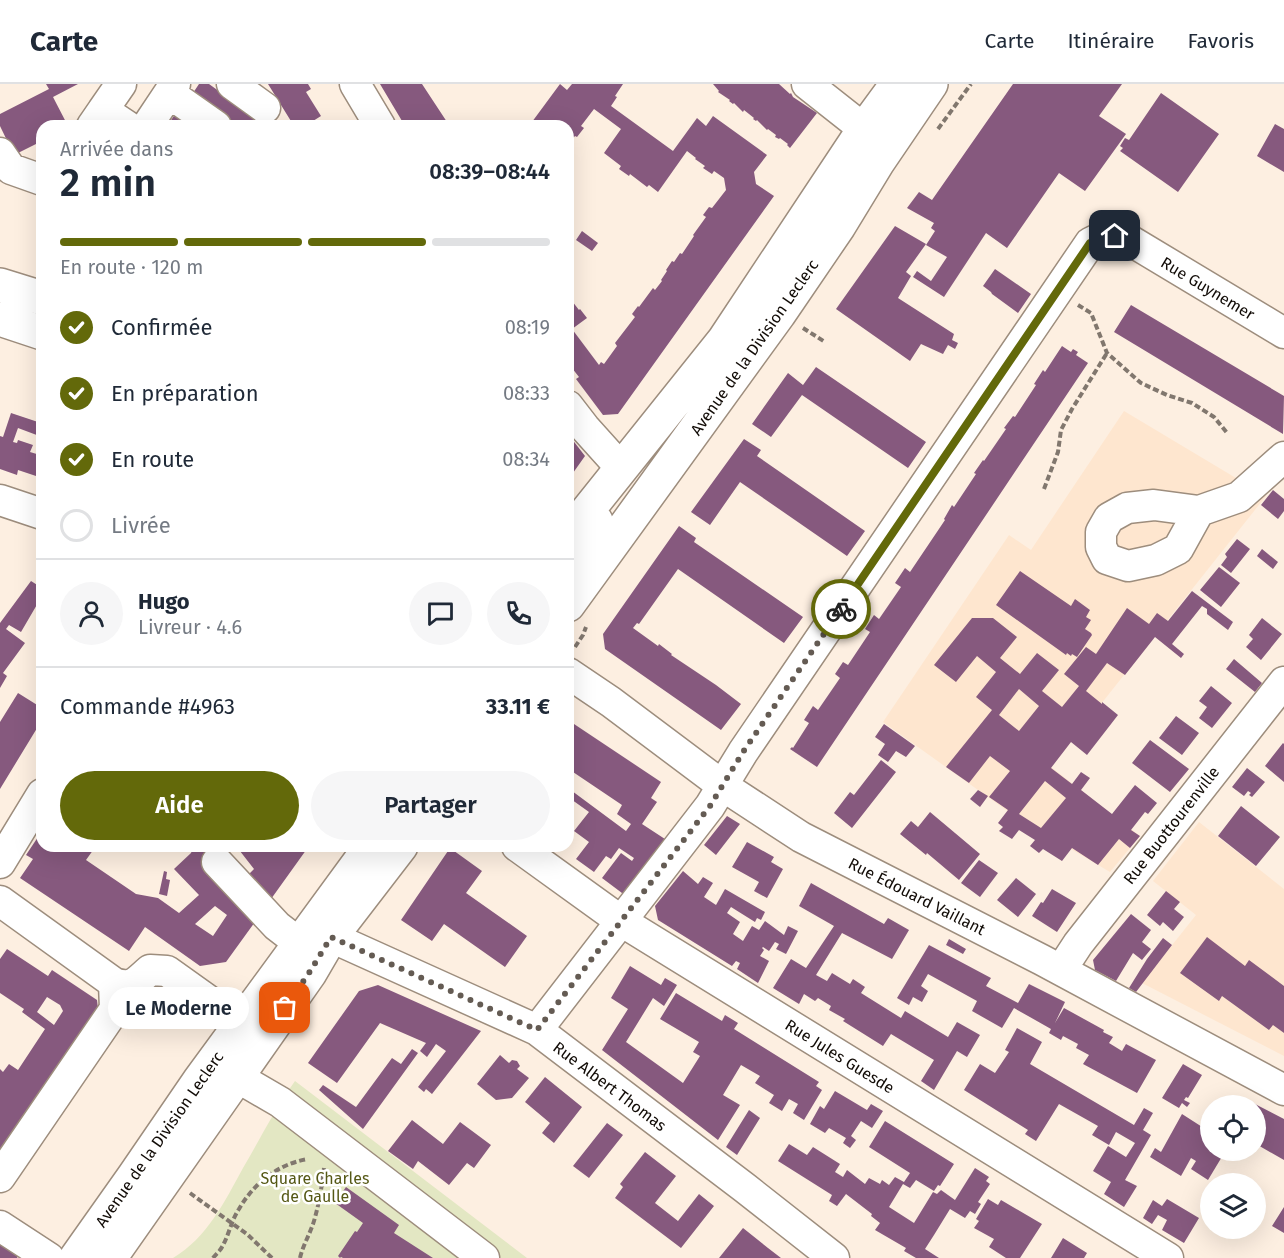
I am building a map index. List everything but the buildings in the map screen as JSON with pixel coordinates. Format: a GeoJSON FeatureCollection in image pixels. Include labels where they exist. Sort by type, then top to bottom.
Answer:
{"type":"FeatureCollection","features":[{"type":"Feature","properties":{"kind":"main road","name":"Avenue de la Division Leclerc"},"geometry":{"type":"LineString","coordinates":[[574,527],[724,340],[864,129],[897,84]]}},
{"type":"Feature","properties":{"kind":"main road","name":"Avenue de la Division Leclerc"},"geometry":{"type":"LineString","coordinates":[[574,597],[779,314],[931,84]]}},
{"type":"Feature","properties":{"kind":"main road"},"geometry":{"type":"LineString","coordinates":[[0,285],[36,293]]}},
{"type":"Feature","properties":{"kind":"main road"},"geometry":{"type":"LineString","coordinates":[[0,319],[36,331]]}},
{"type":"Feature","properties":{"kind":"main road"},"geometry":{"type":"LineString","coordinates":[[574,554],[603,511],[621,468]]}},
{"type":"Feature","properties":{"kind":"main road","name":"Avenue de la Division Leclerc"},"geometry":{"type":"LineString","coordinates":[[76,1258],[199,1081],[243,1023],[360,852]]}},
{"type":"Feature","properties":{"kind":"main road","name":"Avenue de la Division Leclerc"},"geometry":{"type":"LineString","coordinates":[[110,1258],[309,973],[331,937],[395,852]]}},
{"type":"Feature","properties":{"kind":"street"},"geometry":{"type":"LineString","coordinates":[[97,118],[121,84]]}},
{"type":"Feature","properties":{"kind":"street"},"geometry":{"type":"LineString","coordinates":[[232,84],[266,108]]}},
{"type":"Feature","properties":{"kind":"street"},"geometry":{"type":"LineString","coordinates":[[355,84],[376,120]]}},
{"type":"Feature","properties":{"kind":"street"},"geometry":{"type":"LineString","coordinates":[[807,84],[864,129]]}},
{"type":"Feature","properties":{"kind":"street"},"geometry":{"type":"LineString","coordinates":[[151,120],[172,89],[209,120]]}},
{"type":"Feature","properties":{"kind":"street"},"geometry":{"type":"LineString","coordinates":[[0,153],[11,169],[36,178]]}},
{"type":"Feature","properties":{"kind":"street","name":"Rue Guynemer"},"geometry":{"type":"LineString","coordinates":[[537,1030],[710,806],[743,752],[1090,243],[1104,236],[1126,238],[1284,333]]}},
{"type":"Feature","properties":{"kind":"street"},"geometry":{"type":"LineString","coordinates":[[574,414],[621,468]]}},
{"type":"Feature","properties":{"kind":"street"},"geometry":{"type":"LineString","coordinates":[[1199,510],[1239,497],[1284,457]]}},
{"type":"Feature","properties":{"kind":"street"},"geometry":{"type":"LineString","coordinates":[[0,500],[36,512]]}},
{"type":"Feature","properties":{"kind":"street","name":"Rue Édouard Vaillant"},"geometry":{"type":"LineString","coordinates":[[574,677],[723,786],[801,837],[1061,970],[1284,1089]]}},
{"type":"Feature","properties":{"kind":"street","name":"Rue Buottourenville"},"geometry":{"type":"LineString","coordinates":[[1061,970],[1078,944],[1284,682]]}},
{"type":"Feature","properties":{"kind":"street"},"geometry":{"type":"LineString","coordinates":[[0,863],[36,804]]}},
{"type":"Feature","properties":{"kind":"street","name":"Rue Jules Guesde"},"geometry":{"type":"LineString","coordinates":[[524,852],[621,921],[1168,1258]]}},
{"type":"Feature","properties":{"kind":"street"},"geometry":{"type":"LineString","coordinates":[[217,862],[277,926],[299,943]]}},
{"type":"Feature","properties":{"kind":"street"},"geometry":{"type":"LineString","coordinates":[[0,901],[114,983],[125,987],[133,985],[150,970],[167,971],[209,1002],[243,1023]]}},
{"type":"Feature","properties":{"kind":"street","name":"Rue Albert Thomas"},"geometry":{"type":"LineString","coordinates":[[331,937],[537,1030],[834,1258]]}},
{"type":"Feature","properties":{"kind":"street"},"geometry":{"type":"LineString","coordinates":[[0,1177],[115,1009],[114,983]]}},
{"type":"Feature","properties":{"kind":"street"},"geometry":{"type":"LineString","coordinates":[[237,1077],[280,1102],[484,1258]]}},
{"type":"Feature","properties":{"kind":"street"},"geometry":{"type":"LineString","coordinates":[[0,1226],[49,1258]]}},
{"type":"Feature","properties":{"kind":"path"},"geometry":{"type":"LineString","coordinates":[[1057,292],[1091,313],[1107,353],[1141,383],[1192,403],[1214,417],[1228,434]]}},
{"type":"Feature","properties":{"kind":"path"},"geometry":{"type":"LineString","coordinates":[[813,335],[825,342]]}},
{"type":"Feature","properties":{"kind":"path"},"geometry":{"type":"LineString","coordinates":[[1044,489],[1058,452],[1062,430],[1071,409],[1107,353]]}},
{"type":"Feature","properties":{"kind":"path"},"geometry":{"type":"LineString","coordinates":[[213,1258],[222,1247],[239,1208],[256,1186],[267,1176],[295,1161],[315,1158]]}},
{"type":"Feature","properties":{"kind":"path"},"geometry":{"type":"LineString","coordinates":[[300,1258],[313,1222],[324,1168]]}},
{"type":"Feature","properties":{"kind":"path"},"geometry":{"type":"LineString","coordinates":[[188,1191],[247,1234],[272,1258]]}},
{"type":"Feature","properties":{"kind":"shaded area"},"geometry":{"type":"Polygon","coordinates":[[[1124,411],[1266,496],[1051,767],[1140,836],[1110,872],[1013,815],[883,722],[1009,535],[1031,550],[1124,411]]]}},
{"type":"Feature","properties":{"kind":"shaded area"},"geometry":{"type":"Polygon","coordinates":[[[1199,822],[1284,889],[1284,1056],[1142,983],[1196,915],[1153,881],[1199,822]]]}},
{"type":"Feature","properties":{"kind":"green space","name":"Square Charles de Gaulle"},"geometry":{"type":"Polygon","coordinates":[[[295,1081],[527,1258],[173,1258],[196,1240],[214,1218],[295,1081]]]}},
{"type":"Feature","properties":{"kind":"way so far"},"geometry":{"type":"LineString","coordinates":[[285,1008],[331,937],[537,1030],[710,806],[743,752],[841,609]]}},
{"type":"Feature","properties":{"kind":"place","name":"Le Moderne"},"geometry":{"type":"Point","coordinates":[285,1008]}},
{"type":"Feature","properties":{"kind":"route"},"geometry":{"type":"LineString","coordinates":[[841,609],[1090,243],[1104,236],[1115,236]]}}]}
